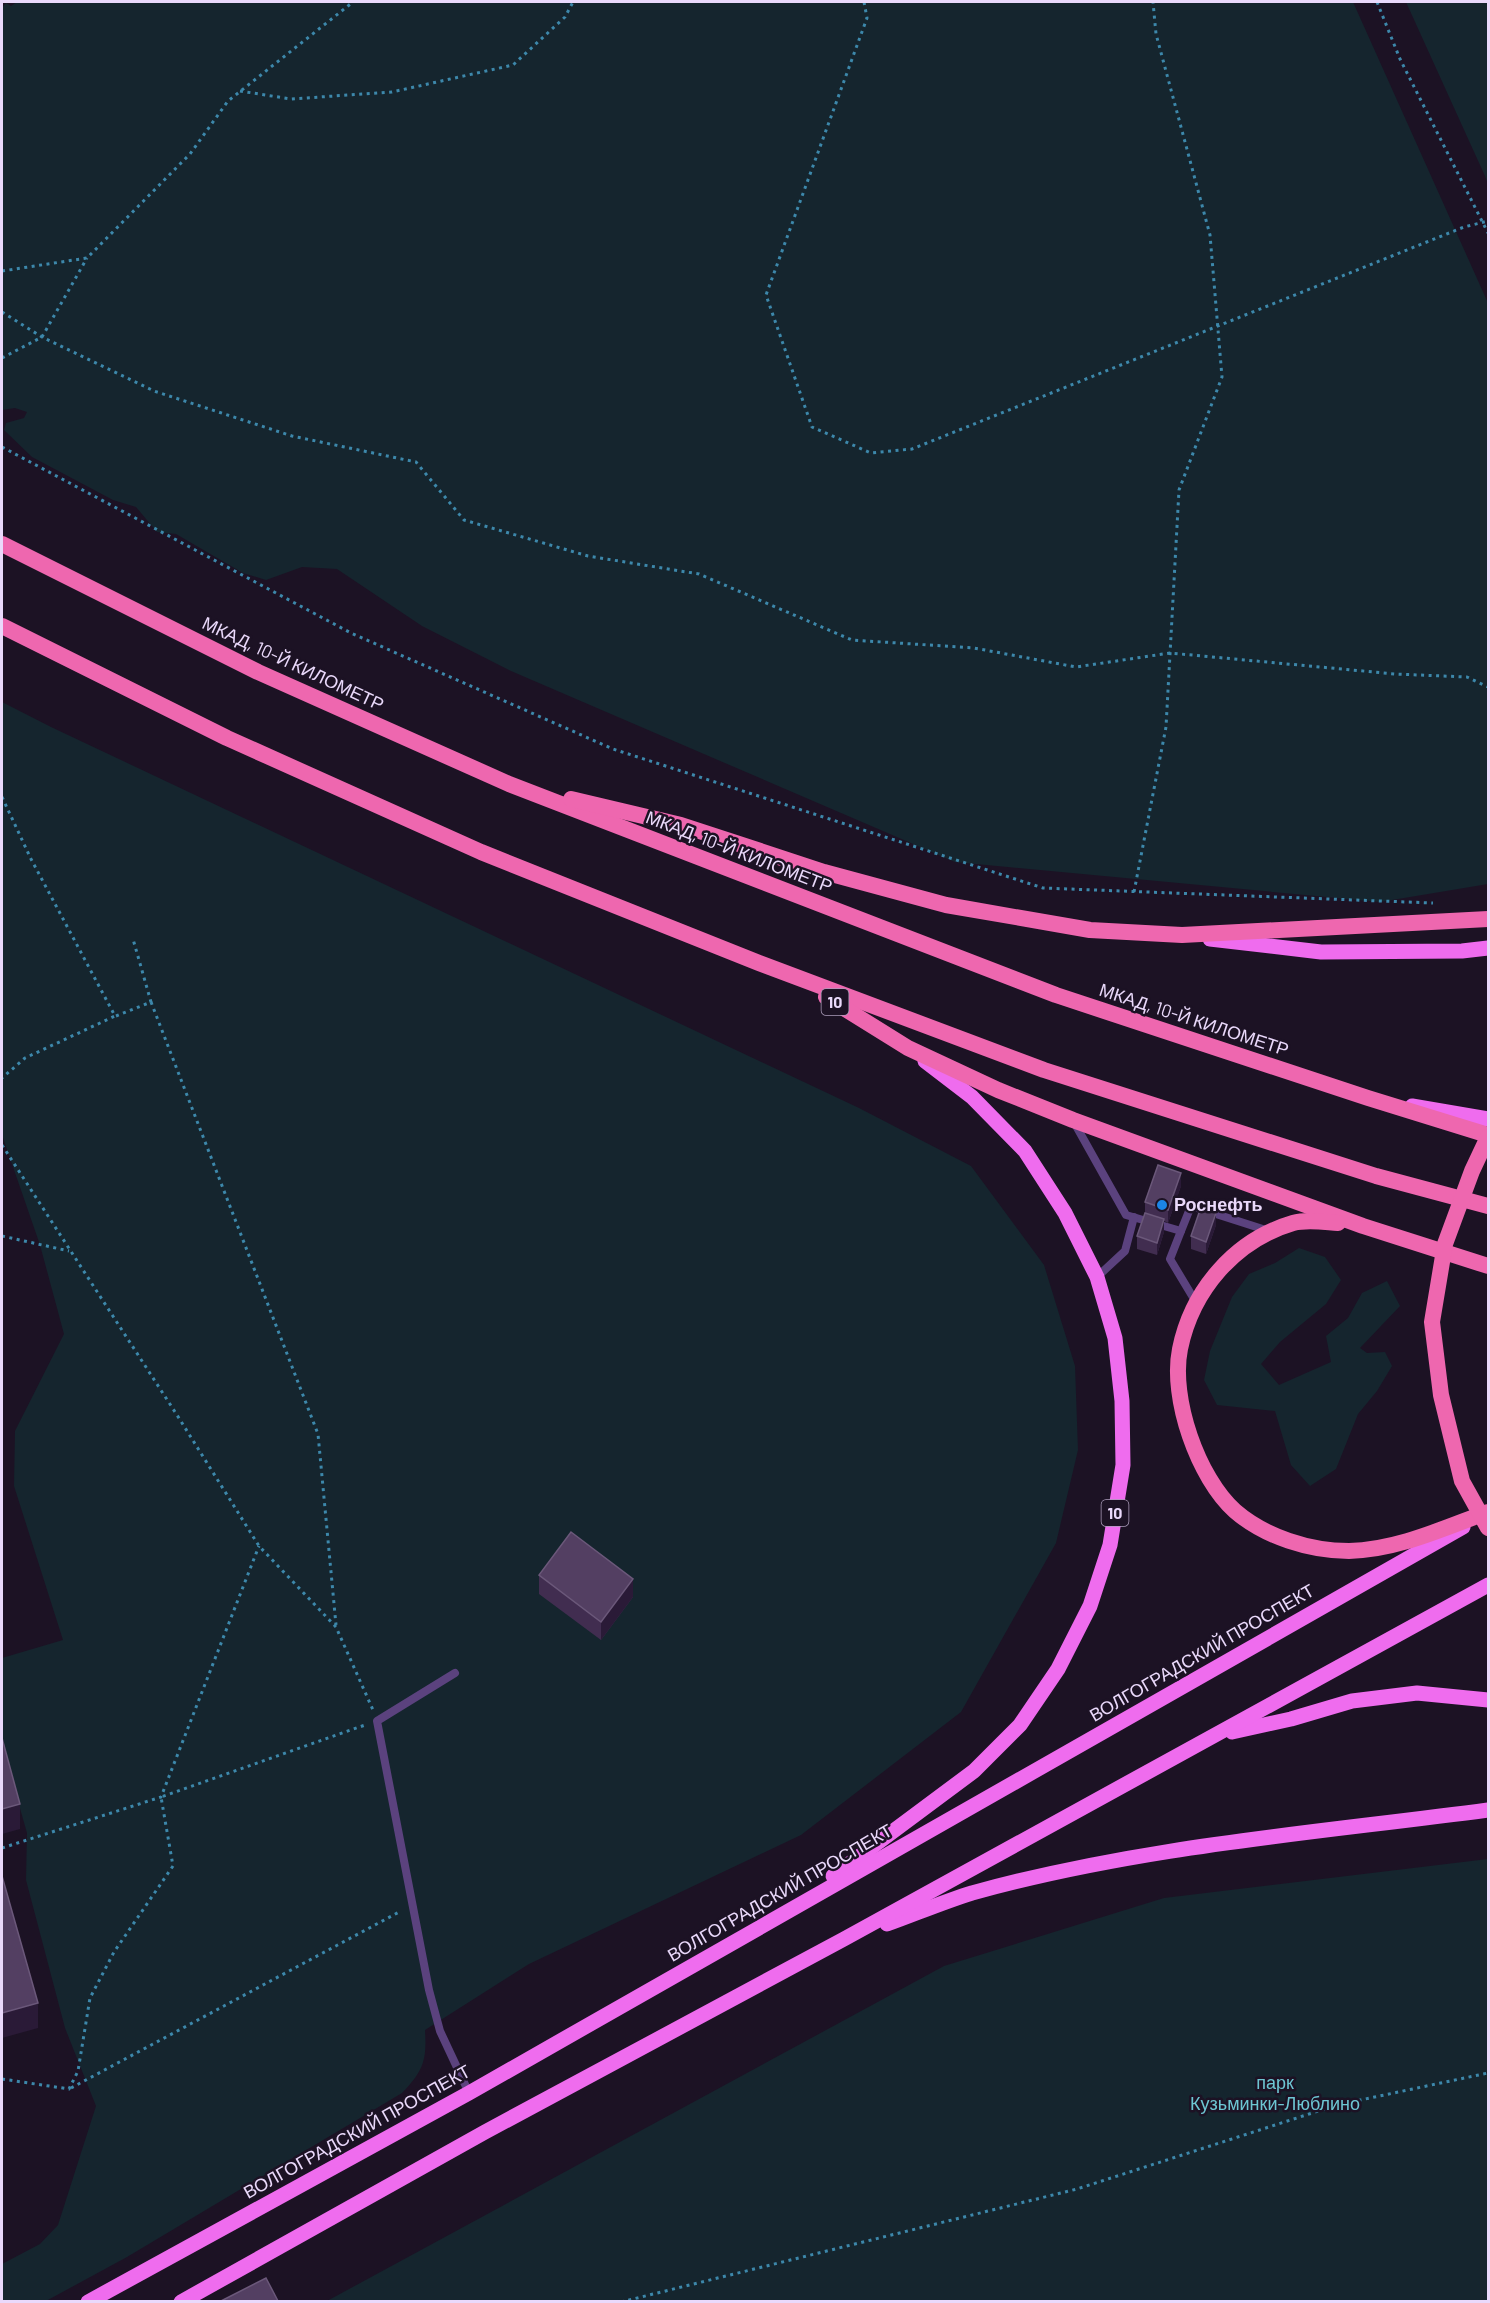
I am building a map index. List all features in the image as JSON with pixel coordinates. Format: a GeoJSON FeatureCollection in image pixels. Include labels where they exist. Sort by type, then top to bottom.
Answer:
{"type":"FeatureCollection","features":[{"type":"Feature","properties":{"kind":"highway","name":"МКАД, 10-Й КИЛОМЕТР"},"geometry":{"type":"LineString","coordinates":[[2,544],[258,672],[509,784],[1056,995],[1488,1136]]}},
{"type":"Feature","properties":{"kind":"highway"},"geometry":{"type":"LineString","coordinates":[[2,626],[227,738],[470,847],[759,963],[1044,1070],[1376,1176],[1488,1206]]}},
{"type":"Feature","properties":{"kind":"highway"},"geometry":{"type":"LineString","coordinates":[[509,784],[681,825],[824,872],[946,905],[1090,930],[1182,935],[1488,919]]}},
{"type":"Feature","properties":{"kind":"highway","name":"10"},"geometry":{"type":"LineString","coordinates":[[759,963],[838,1003],[908,1048]]}},
{"type":"Feature","properties":{"kind":"highway"},"geometry":{"type":"LineString","coordinates":[[908,1048],[998,1090],[1073,1120],[1363,1226],[1488,1266]]}},
{"type":"Feature","properties":{"kind":"highway"},"geometry":{"type":"LineString","coordinates":[[1488,1136],[1472,1171],[1445,1244],[1432,1322],[1441,1395],[1462,1481],[1488,1528]]}},
{"type":"Feature","properties":{"kind":"highway"},"geometry":{"type":"LineString","coordinates":[[1363,1226],[1320,1221],[1295,1223],[1248,1243],[1215,1273],[1187,1325],[1180,1351],[1179,1392],[1190,1441],[1213,1483],[1235,1511],[1267,1532],[1311,1548],[1350,1551],[1394,1545],[1488,1513]]}},
{"type":"Feature","properties":{"kind":"main road"},"geometry":{"type":"LineString","coordinates":[[1182,935],[1321,952],[1462,951],[1488,948]]}},
{"type":"Feature","properties":{"kind":"main road","name":"10"},"geometry":{"type":"LineString","coordinates":[[779,1915],[974,1772],[1020,1725],[1058,1669],[1090,1605],[1110,1545],[1123,1465],[1122,1401],[1115,1338],[1097,1277],[1065,1213],[1025,1150],[972,1097],[908,1048]]}},
{"type":"Feature","properties":{"kind":"main road"},"geometry":{"type":"LineString","coordinates":[[1368,1098],[1488,1119]]}},
{"type":"Feature","properties":{"kind":"main road","name":"ВОЛГОГРАДСКИЙ ПРОСПЕКТ"},"geometry":{"type":"LineString","coordinates":[[88,2301],[469,2093],[1488,1513]]}},
{"type":"Feature","properties":{"kind":"main road"},"geometry":{"type":"LineString","coordinates":[[181,2301],[485,2132],[844,1939],[1488,1585]]}},
{"type":"Feature","properties":{"kind":"main road"},"geometry":{"type":"LineString","coordinates":[[1217,1735],[1291,1719],[1352,1701],[1418,1693],[1488,1700]]}},
{"type":"Feature","properties":{"kind":"main road"},"geometry":{"type":"LineString","coordinates":[[844,1939],[971,1894],[1065,1871],[1218,1843],[1488,1810]]}},
{"type":"Feature","properties":{"kind":"lane"},"geometry":{"type":"LineString","coordinates":[[1073,1120],[1126,1215],[1181,1231]]}},
{"type":"Feature","properties":{"kind":"lane"},"geometry":{"type":"LineString","coordinates":[[1197,1304],[1170,1258],[1191,1206],[1272,1232]]}},
{"type":"Feature","properties":{"kind":"lane"},"geometry":{"type":"LineString","coordinates":[[1097,1277],[1125,1251],[1134,1217]]}},
{"type":"Feature","properties":{"kind":"lane"},"geometry":{"type":"LineString","coordinates":[[455,1673],[377,1721],[429,1990],[440,2031],[469,2093]]}},
{"type":"Feature","properties":{"kind":"path"},"geometry":{"type":"LineString","coordinates":[[2,358],[42,337],[87,258],[190,154],[228,101],[353,2]]}},
{"type":"Feature","properties":{"kind":"path"},"geometry":{"type":"LineString","coordinates":[[240,91],[291,99],[392,92],[513,65],[565,17],[573,2]]}},
{"type":"Feature","properties":{"kind":"path"},"geometry":{"type":"LineString","coordinates":[[864,2],[867,18],[766,295],[812,427],[871,453],[912,449],[1464,227],[1488,221]]}},
{"type":"Feature","properties":{"kind":"path"},"geometry":{"type":"LineString","coordinates":[[1134,892],[1166,727],[1179,490],[1222,377],[1210,235],[1156,34],[1153,2]]}},
{"type":"Feature","properties":{"kind":"path"},"geometry":{"type":"LineString","coordinates":[[1377,2],[1400,59],[1488,232]]}},
{"type":"Feature","properties":{"kind":"path"},"geometry":{"type":"LineString","coordinates":[[2,271],[87,258]]}},
{"type":"Feature","properties":{"kind":"path"},"geometry":{"type":"LineString","coordinates":[[2,312],[42,337],[154,391],[292,436],[416,462],[464,520],[588,556],[699,574],[852,640],[975,648],[1076,667],[1170,653],[1395,674],[1467,677],[1488,687]]}},
{"type":"Feature","properties":{"kind":"path"},"geometry":{"type":"LineString","coordinates":[[2,447],[351,633],[613,748],[1043,888],[1441,903]]}},
{"type":"Feature","properties":{"kind":"path"},"geometry":{"type":"LineString","coordinates":[[2,797],[31,859],[116,1016]]}},
{"type":"Feature","properties":{"kind":"path"},"geometry":{"type":"LineString","coordinates":[[2,1848],[161,1797],[377,1721],[336,1627],[318,1434],[151,1002],[133,939]]}},
{"type":"Feature","properties":{"kind":"path"},"geometry":{"type":"LineString","coordinates":[[2,1078],[26,1058],[151,1002]]}},
{"type":"Feature","properties":{"kind":"path"},"geometry":{"type":"LineString","coordinates":[[2,1145],[259,1546],[336,1627]]}},
{"type":"Feature","properties":{"kind":"path"},"geometry":{"type":"LineString","coordinates":[[2,1236],[71,1251]]}},
{"type":"Feature","properties":{"kind":"path"},"geometry":{"type":"LineString","coordinates":[[69,2089],[78,2071],[90,1998],[114,1952],[174,1866],[161,1797],[259,1546]]}},
{"type":"Feature","properties":{"kind":"path"},"geometry":{"type":"LineString","coordinates":[[2,2079],[69,2089],[413,1905]]}},
{"type":"Feature","properties":{"kind":"path"},"geometry":{"type":"LineString","coordinates":[[621,2301],[1077,2189],[1337,2105],[1488,2073]]}},
{"type":"Feature","properties":{"kind":"green space"},"geometry":{"type":"Polygon","coordinates":[[[17,2],[1353,2],[1488,303],[1488,884],[1380,902],[955,862],[511,671],[422,626],[337,569],[302,567],[266,580],[243,573],[176,534],[157,532],[136,507],[113,500],[32,457],[4,430],[6,423],[24,418],[27,412],[15,408],[2,410],[2,8],[6,3],[11,6],[17,2]]]}},
{"type":"Feature","properties":{"kind":"green space"},"geometry":{"type":"Polygon","coordinates":[[[1406,2],[1488,2],[1488,184],[1485,176],[1406,2]]]}},
{"type":"Feature","properties":{"kind":"green space"},"geometry":{"type":"Polygon","coordinates":[[[2,702],[859,1108],[971,1166],[1044,1265],[1075,1366],[1078,1450],[1056,1543],[961,1712],[801,1835],[529,1964],[425,2030],[422,2065],[415,2078],[402,2093],[127,2257],[46,2301],[2,2301],[2,2264],[40,2244],[58,2225],[96,2106],[65,2028],[26,1880],[27,1833],[2,1745],[2,1658],[63,1640],[14,1486],[15,1431],[64,1334],[40,1245],[2,1135],[2,702]]]}},
{"type":"Feature","properties":{"kind":"green space"},"geometry":{"type":"Polygon","coordinates":[[[1299,1248],[1325,1257],[1341,1280],[1326,1304],[1280,1342],[1261,1364],[1279,1385],[1331,1362],[1326,1336],[1348,1318],[1362,1293],[1387,1281],[1400,1306],[1360,1348],[1367,1353],[1385,1352],[1392,1366],[1377,1391],[1358,1414],[1336,1469],[1310,1486],[1291,1465],[1275,1411],[1217,1405],[1204,1380],[1210,1351],[1232,1297],[1249,1274],[1275,1263],[1299,1248]]]}},
{"type":"Feature","properties":{"kind":"green space","name":"парк Кузьминки-Люблино"},"geometry":{"type":"Polygon","coordinates":[[[1488,1859],[1488,2301],[327,2301],[944,1966],[1164,1898],[1488,1859]]]}},
{"type":"Feature","properties":{"kind":"building"},"geometry":{"type":"Polygon","coordinates":[[[1158,1165],[1181,1173],[1168,1210],[1145,1202],[1158,1165]]]}},
{"type":"Feature","properties":{"kind":"building"},"geometry":{"type":"Polygon","coordinates":[[[1201,1207],[1216,1213],[1206,1242],[1191,1236],[1201,1207]]]}},
{"type":"Feature","properties":{"kind":"building"},"geometry":{"type":"Polygon","coordinates":[[[1145,1213],[1164,1219],[1157,1243],[1137,1236],[1145,1213]]]}},
{"type":"Feature","properties":{"kind":"building"},"geometry":{"type":"Polygon","coordinates":[[[571,1532],[633,1579],[601,1622],[539,1575],[571,1532]]]}},
{"type":"Feature","properties":{"kind":"building"},"geometry":{"type":"Polygon","coordinates":[[[2,1738],[20,1804],[2,1809],[2,1738]]]}},
{"type":"Feature","properties":{"kind":"building"},"geometry":{"type":"Polygon","coordinates":[[[2,1876],[38,2003],[2,2013],[2,1876]]]}},
{"type":"Feature","properties":{"kind":"building"},"geometry":{"type":"Polygon","coordinates":[[[266,2278],[278,2301],[221,2301],[266,2278]]]}},
{"type":"Feature","properties":{"kind":"place","name":"Роснефть"},"geometry":{"type":"Point","coordinates":[1162,1205]}}]}
